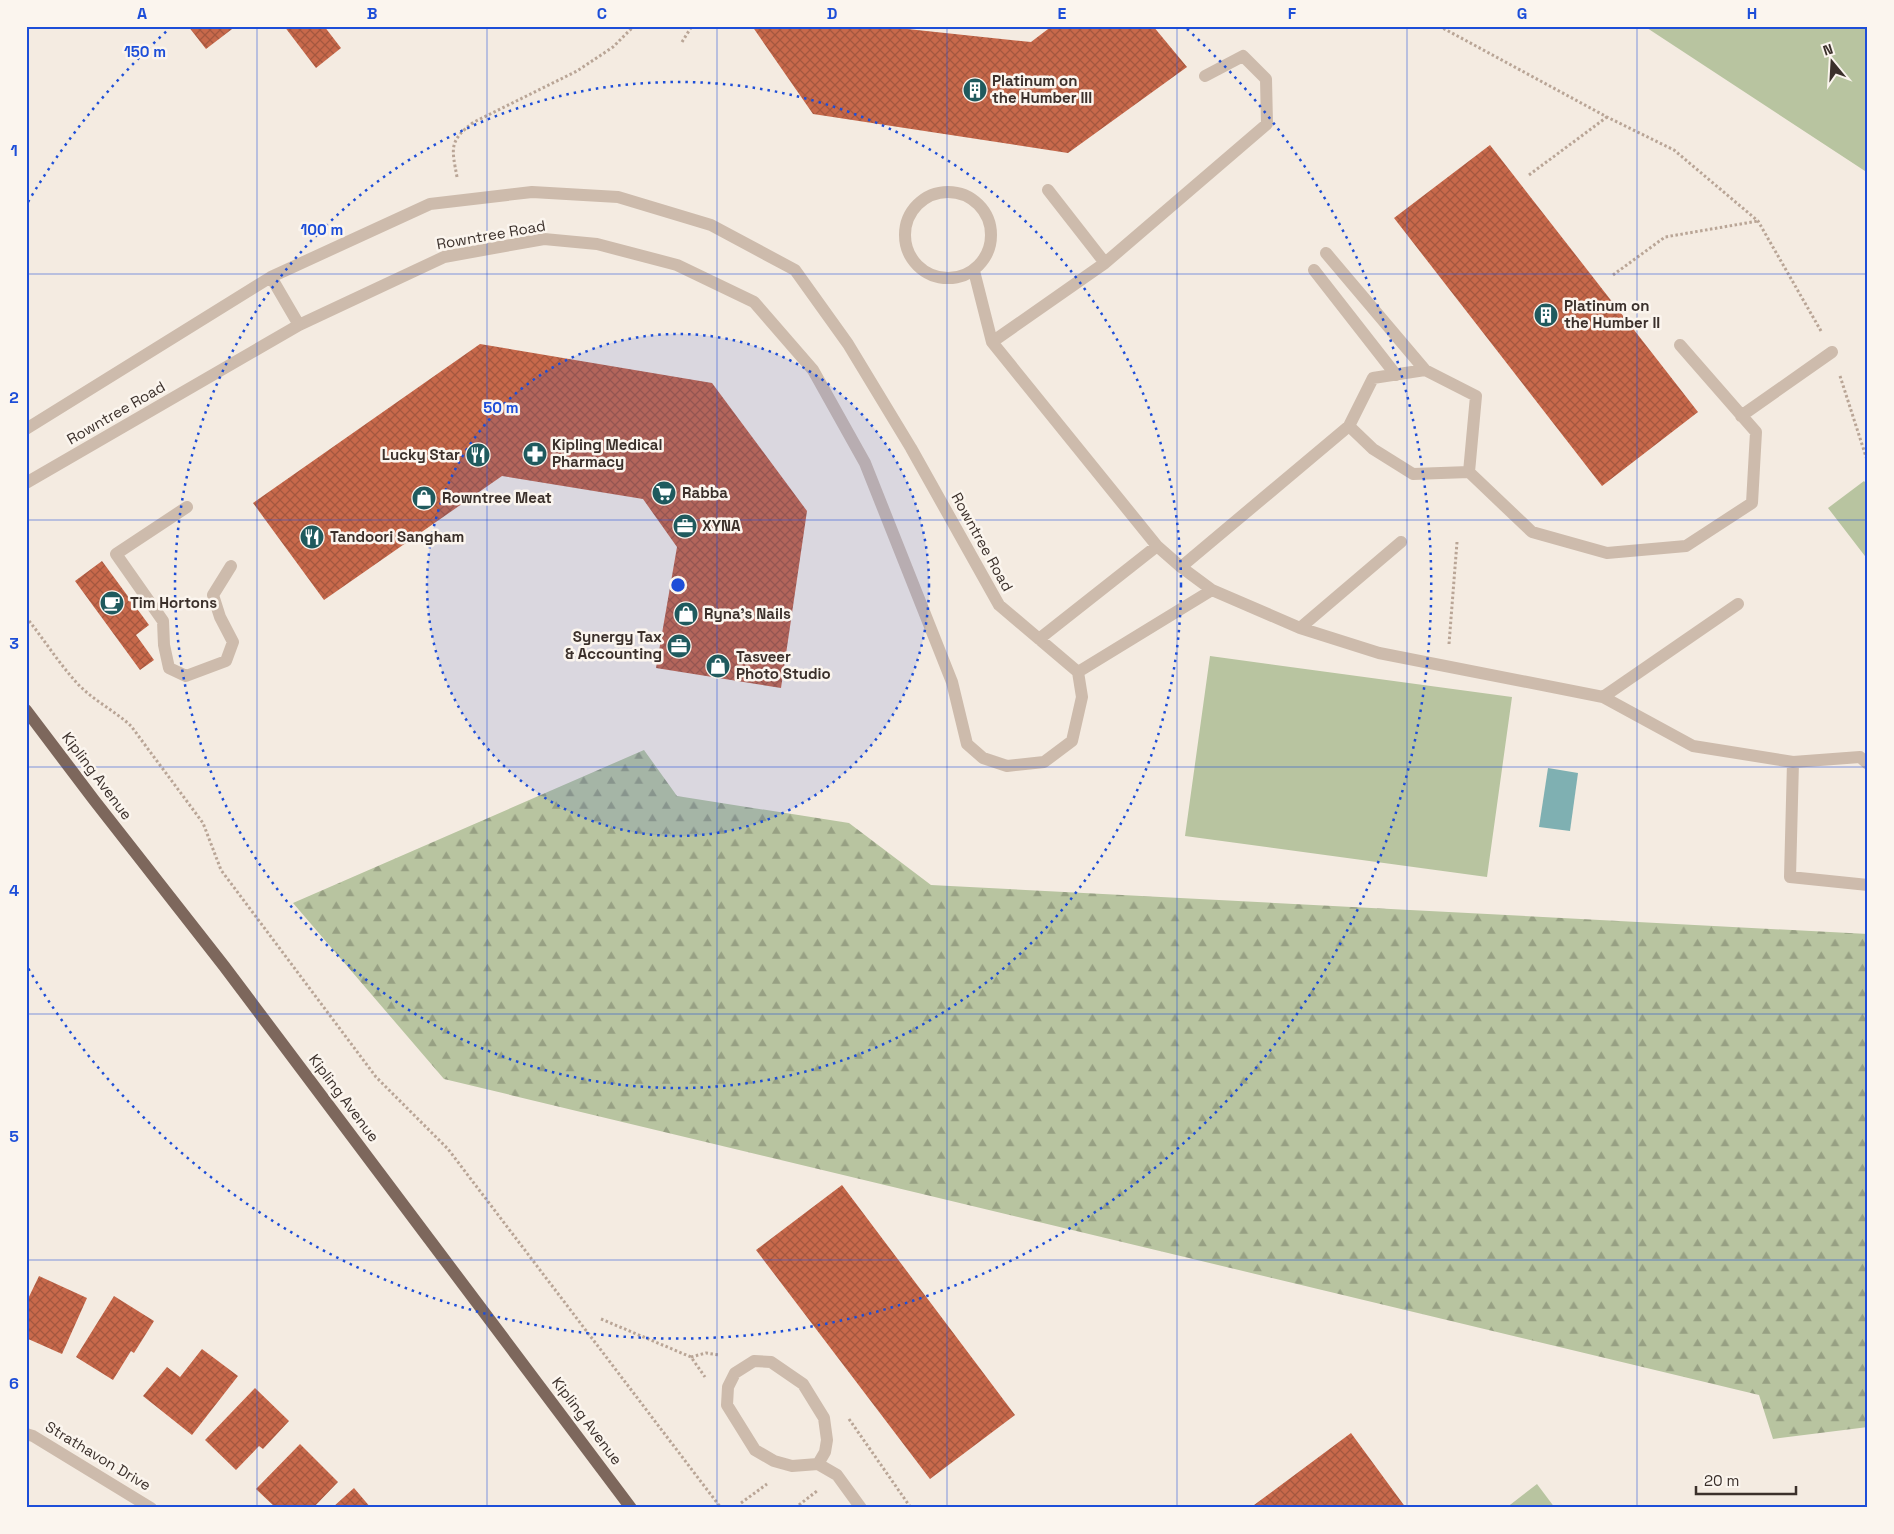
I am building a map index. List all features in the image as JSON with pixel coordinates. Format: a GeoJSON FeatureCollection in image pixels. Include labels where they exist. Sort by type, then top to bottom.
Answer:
{"type":"FeatureCollection","features":[{"type":"Feature","properties":{"kind":"main road","name":"Kipling Avenue"},"geometry":{"type":"LineString","coordinates":[[26,710],[224,966],[632,1508]]}},
{"type":"Feature","properties":{"kind":"street"},"geometry":{"type":"LineString","coordinates":[[992,342],[1105,263],[1267,124],[1266,79],[1243,56],[1205,76]]}},
{"type":"Feature","properties":{"kind":"street"},"geometry":{"type":"LineString","coordinates":[[1048,190],[1105,263]]}},
{"type":"Feature","properties":{"kind":"street","name":"Rowntree Road"},"geometry":{"type":"LineString","coordinates":[[26,429],[271,277],[430,204],[532,192],[618,197],[711,225],[795,270],[848,344],[911,448],[999,605],[1078,672],[1082,697],[1072,741],[1044,762],[1007,766],[983,758],[967,744],[952,682],[865,463],[813,370],[754,302],[676,265],[596,244],[544,239],[444,257],[298,325],[26,483]]}},
{"type":"Feature","properties":{"kind":"street"},"geometry":{"type":"LineString","coordinates":[[952,192],[968,197],[981,207],[990,222],[992,239],[987,255],[974,271],[962,277],[945,279],[928,274],[915,264],[907,249],[905,232],[910,216],[924,199],[935,194],[952,192]]}},
{"type":"Feature","properties":{"kind":"street"},"geometry":{"type":"LineString","coordinates":[[1326,253],[1425,370],[1476,396],[1469,472]]}},
{"type":"Feature","properties":{"kind":"street"},"geometry":{"type":"LineString","coordinates":[[1314,270],[1396,375]]}},
{"type":"Feature","properties":{"kind":"street"},"geometry":{"type":"LineString","coordinates":[[974,271],[992,342],[1157,546],[1212,590],[1300,628],[1379,653],[1603,697],[1693,746],[1793,762],[1860,757],[1868,764]]}},
{"type":"Feature","properties":{"kind":"street"},"geometry":{"type":"LineString","coordinates":[[271,277],[298,325]]}},
{"type":"Feature","properties":{"kind":"street"},"geometry":{"type":"LineString","coordinates":[[1349,426],[1373,449],[1413,474],[1469,472],[1532,532],[1607,553],[1686,546],[1752,503],[1756,432],[1680,345]]}},
{"type":"Feature","properties":{"kind":"street"},"geometry":{"type":"LineString","coordinates":[[1741,416],[1832,352]]}},
{"type":"Feature","properties":{"kind":"street"},"geometry":{"type":"LineString","coordinates":[[1181,567],[1349,426],[1373,378],[1425,370]]}},
{"type":"Feature","properties":{"kind":"street"},"geometry":{"type":"LineString","coordinates":[[187,507],[116,554],[163,621],[164,645],[169,668],[186,676],[226,661],[233,642],[220,617],[213,595],[231,566]]}},
{"type":"Feature","properties":{"kind":"street"},"geometry":{"type":"LineString","coordinates":[[1300,628],[1401,542]]}},
{"type":"Feature","properties":{"kind":"street"},"geometry":{"type":"LineString","coordinates":[[1039,639],[1157,546]]}},
{"type":"Feature","properties":{"kind":"street"},"geometry":{"type":"LineString","coordinates":[[1078,672],[1212,590]]}},
{"type":"Feature","properties":{"kind":"street"},"geometry":{"type":"LineString","coordinates":[[1603,697],[1738,604]]}},
{"type":"Feature","properties":{"kind":"street"},"geometry":{"type":"LineString","coordinates":[[1793,762],[1790,877],[1868,885]]}},
{"type":"Feature","properties":{"kind":"street"},"geometry":{"type":"LineString","coordinates":[[818,1464],[825,1452],[824,1418],[802,1384],[771,1362],[754,1361],[735,1373],[728,1388],[727,1405],[755,1450],[774,1461],[792,1466],[818,1464],[837,1475],[861,1508]]}},
{"type":"Feature","properties":{"kind":"street","name":"Strathavon Drive"},"geometry":{"type":"LineString","coordinates":[[26,1434],[151,1508]]}},
{"type":"Feature","properties":{"kind":"path"},"geometry":{"type":"LineString","coordinates":[[452,151],[460,132],[474,122],[577,71],[613,47],[634,26]]}},
{"type":"Feature","properties":{"kind":"path"},"geometry":{"type":"LineString","coordinates":[[682,42],[692,26]]}},
{"type":"Feature","properties":{"kind":"path"},"geometry":{"type":"LineString","coordinates":[[1440,26],[1607,117],[1674,150],[1758,221],[1832,352],[1868,463]]}},
{"type":"Feature","properties":{"kind":"path"},"geometry":{"type":"LineString","coordinates":[[1528,176],[1607,117]]}},
{"type":"Feature","properties":{"kind":"path"},"geometry":{"type":"LineString","coordinates":[[1613,275],[1665,237],[1758,221]]}},
{"type":"Feature","properties":{"kind":"path"},"geometry":{"type":"LineString","coordinates":[[1447,667],[1457,542]]}},
{"type":"Feature","properties":{"kind":"path"},"geometry":{"type":"LineString","coordinates":[[26,617],[77,683],[96,700],[120,715],[131,726],[203,823],[221,870],[376,1076],[448,1149],[721,1508]]}},
{"type":"Feature","properties":{"kind":"path"},"geometry":{"type":"LineString","coordinates":[[601,1319],[690,1357],[727,1405]]}},
{"type":"Feature","properties":{"kind":"path"},"geometry":{"type":"LineString","coordinates":[[849,1418],[911,1508]]}},
{"type":"Feature","properties":{"kind":"green space"},"geometry":{"type":"Polygon","coordinates":[[[1644,26],[1868,26],[1868,173],[1644,26]]]}},
{"type":"Feature","properties":{"kind":"green space"},"geometry":{"type":"Polygon","coordinates":[[[1864,481],[1868,486],[1868,560],[1828,508],[1864,481]]]}},
{"type":"Feature","properties":{"kind":"green space"},"geometry":{"type":"Polygon","coordinates":[[[1210,656],[1512,697],[1487,877],[1185,836],[1210,656]]]}},
{"type":"Feature","properties":{"kind":"green space"},"geometry":{"type":"Polygon","coordinates":[[[644,750],[677,796],[849,823],[931,885],[1868,934],[1868,1427],[1773,1439],[1759,1395],[444,1079],[293,903],[644,750]]]}},
{"type":"Feature","properties":{"kind":"green space"},"geometry":{"type":"Polygon","coordinates":[[[1537,1484],[1555,1508],[1506,1508],[1537,1484]]]}},
{"type":"Feature","properties":{"kind":"water"},"geometry":{"type":"Polygon","coordinates":[[[1548,768],[1578,773],[1570,831],[1539,827],[1548,768]]]}},
{"type":"Feature","properties":{"kind":"building"},"geometry":{"type":"Polygon","coordinates":[[[188,26],[236,26],[206,49],[188,26]]]}},
{"type":"Feature","properties":{"kind":"building"},"geometry":{"type":"Polygon","coordinates":[[[284,26],[324,26],[341,48],[316,68],[284,26]]]}},
{"type":"Feature","properties":{"kind":"building","name":"Platinum on the Humber III"},"geometry":{"type":"Polygon","coordinates":[[[752,26],[897,26],[898,28],[1031,42],[1052,26],[1153,26],[1187,67],[1068,153],[813,114],[752,26]]]}},
{"type":"Feature","properties":{"kind":"building","name":"Platinum on the Humber II"},"geometry":{"type":"Polygon","coordinates":[[[1490,145],[1698,412],[1602,486],[1394,218],[1490,145]]]}},
{"type":"Feature","properties":{"kind":"building"},"geometry":{"type":"Polygon","coordinates":[[[480,344],[712,383],[807,511],[781,688],[656,668],[677,547],[643,499],[502,476],[324,600],[253,503],[480,344]]]}},
{"type":"Feature","properties":{"kind":"building","name":"Tim Hortons"},"geometry":{"type":"Polygon","coordinates":[[[102,561],[149,625],[136,635],[154,660],[140,670],[75,581],[102,561]]]}},
{"type":"Feature","properties":{"kind":"building"},"geometry":{"type":"Polygon","coordinates":[[[842,1185],[1015,1415],[930,1479],[756,1250],[842,1185]]]}},
{"type":"Feature","properties":{"kind":"building"},"geometry":{"type":"Polygon","coordinates":[[[39,1276],[87,1298],[62,1354],[26,1338],[26,1303],[39,1276]]]}},
{"type":"Feature","properties":{"kind":"building"},"geometry":{"type":"Polygon","coordinates":[[[114,1296],[154,1321],[134,1353],[131,1351],[113,1380],[76,1357],[114,1296]]]}},
{"type":"Feature","properties":{"kind":"building"},"geometry":{"type":"Polygon","coordinates":[[[202,1349],[238,1376],[192,1435],[143,1396],[167,1367],[180,1377],[202,1349]]]}},
{"type":"Feature","properties":{"kind":"building"},"geometry":{"type":"Polygon","coordinates":[[[255,1388],[289,1421],[263,1449],[259,1446],[236,1470],[205,1440],[255,1388]]]}},
{"type":"Feature","properties":{"kind":"building"},"geometry":{"type":"Polygon","coordinates":[[[1351,1433],[1406,1508],[1250,1508],[1351,1433]]]}},
{"type":"Feature","properties":{"kind":"building"},"geometry":{"type":"Polygon","coordinates":[[[300,1444],[338,1482],[313,1508],[276,1508],[256,1489],[300,1444]]]}},
{"type":"Feature","properties":{"kind":"building"},"geometry":{"type":"Polygon","coordinates":[[[354,1488],[371,1508],[332,1508],[354,1488]]]}},
{"type":"Feature","properties":{"kind":"place","name":"Platinum on the Humber III"},"geometry":{"type":"Point","coordinates":[975,90]}},
{"type":"Feature","properties":{"kind":"place","name":"Platinum on the Humber II"},"geometry":{"type":"Point","coordinates":[1546,315]}},
{"type":"Feature","properties":{"kind":"place","name":"Kipling Medical Pharmacy"},"geometry":{"type":"Point","coordinates":[535,454]}},
{"type":"Feature","properties":{"kind":"place","name":"Lucky Star"},"geometry":{"type":"Point","coordinates":[478,455]}},
{"type":"Feature","properties":{"kind":"place","name":"Rabba"},"geometry":{"type":"Point","coordinates":[664,493]}},
{"type":"Feature","properties":{"kind":"place","name":"Rowntree Meat"},"geometry":{"type":"Point","coordinates":[424,498]}},
{"type":"Feature","properties":{"kind":"place","name":"XYNA"},"geometry":{"type":"Point","coordinates":[685,526]}},
{"type":"Feature","properties":{"kind":"place","name":"Tandoori Sangham"},"geometry":{"type":"Point","coordinates":[312,537]}},
{"type":"Feature","properties":{"kind":"place","name":"Tim Hortons"},"geometry":{"type":"Point","coordinates":[112,603]}},
{"type":"Feature","properties":{"kind":"place","name":"Ryna's Nails"},"geometry":{"type":"Point","coordinates":[686,614]}},
{"type":"Feature","properties":{"kind":"place","name":"Synergy Tax & Accounting"},"geometry":{"type":"Point","coordinates":[679,646]}},
{"type":"Feature","properties":{"kind":"place","name":"Tasveer Photo Studio"},"geometry":{"type":"Point","coordinates":[718,666]}}]}
